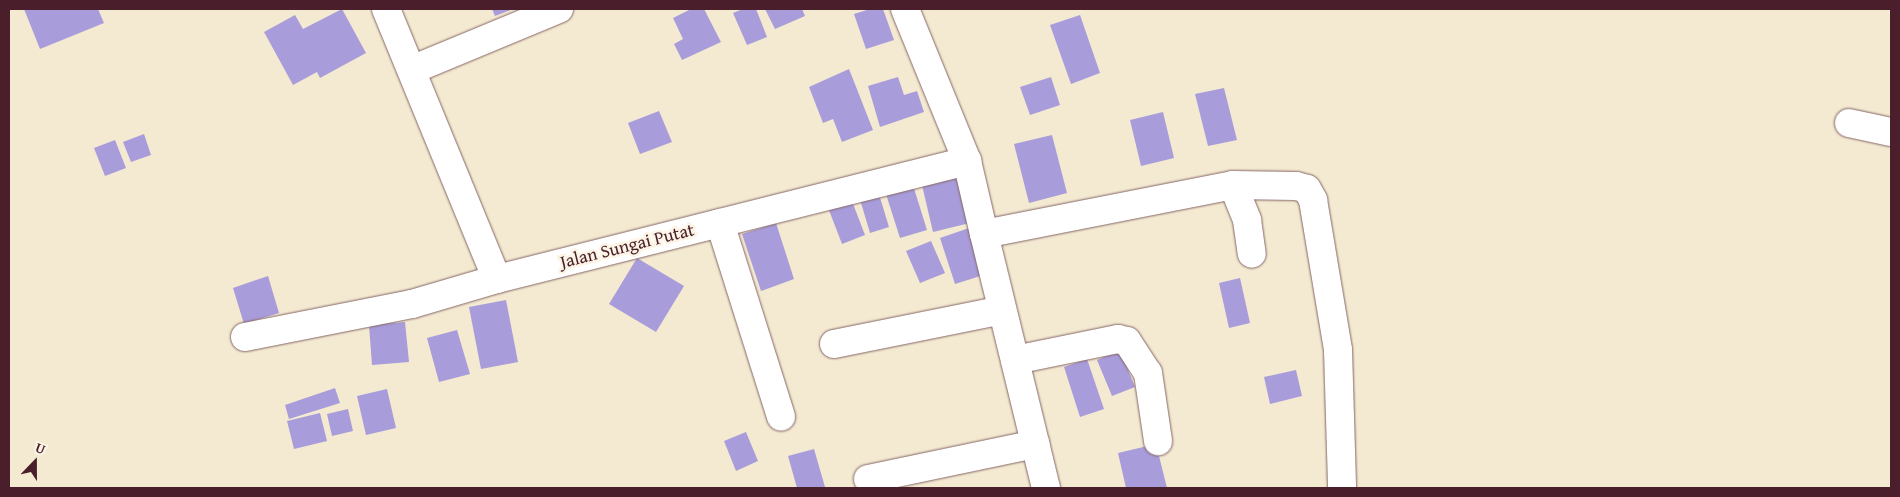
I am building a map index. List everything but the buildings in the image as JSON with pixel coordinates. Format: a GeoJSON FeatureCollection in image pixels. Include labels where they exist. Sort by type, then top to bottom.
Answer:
{"type":"FeatureCollection","features":[{"type":"Feature","properties":{"kind":"street"},"geometry":{"type":"LineString","coordinates":[[386,9],[414,69],[497,279]]}},
{"type":"Feature","properties":{"kind":"street"},"geometry":{"type":"LineString","coordinates":[[414,69],[559,9]]}},
{"type":"Feature","properties":{"kind":"street"},"geometry":{"type":"LineString","coordinates":[[905,9],[967,161],[1046,488]]}},
{"type":"Feature","properties":{"kind":"street"},"geometry":{"type":"LineString","coordinates":[[1849,123],[1891,132]]}},
{"type":"Feature","properties":{"kind":"street","name":"Jalan Sungai Putat"},"geometry":{"type":"LineString","coordinates":[[246,337],[412,304],[497,279],[967,161]]}},
{"type":"Feature","properties":{"kind":"street"},"geometry":{"type":"LineString","coordinates":[[984,234],[1233,185],[1296,186],[1307,189],[1313,200],[1338,350],[1342,488]]}},
{"type":"Feature","properties":{"kind":"street"},"geometry":{"type":"LineString","coordinates":[[1233,185],[1247,220],[1252,254]]}},
{"type":"Feature","properties":{"kind":"street"},"geometry":{"type":"LineString","coordinates":[[720,223],[781,418]]}},
{"type":"Feature","properties":{"kind":"street"},"geometry":{"type":"LineString","coordinates":[[834,344],[1002,310]]}},
{"type":"Feature","properties":{"kind":"street"},"geometry":{"type":"LineString","coordinates":[[1015,360],[1118,338],[1127,341],[1148,373],[1158,440]]}},
{"type":"Feature","properties":{"kind":"street"},"geometry":{"type":"LineString","coordinates":[[868,479],[1035,444]]}}]}
